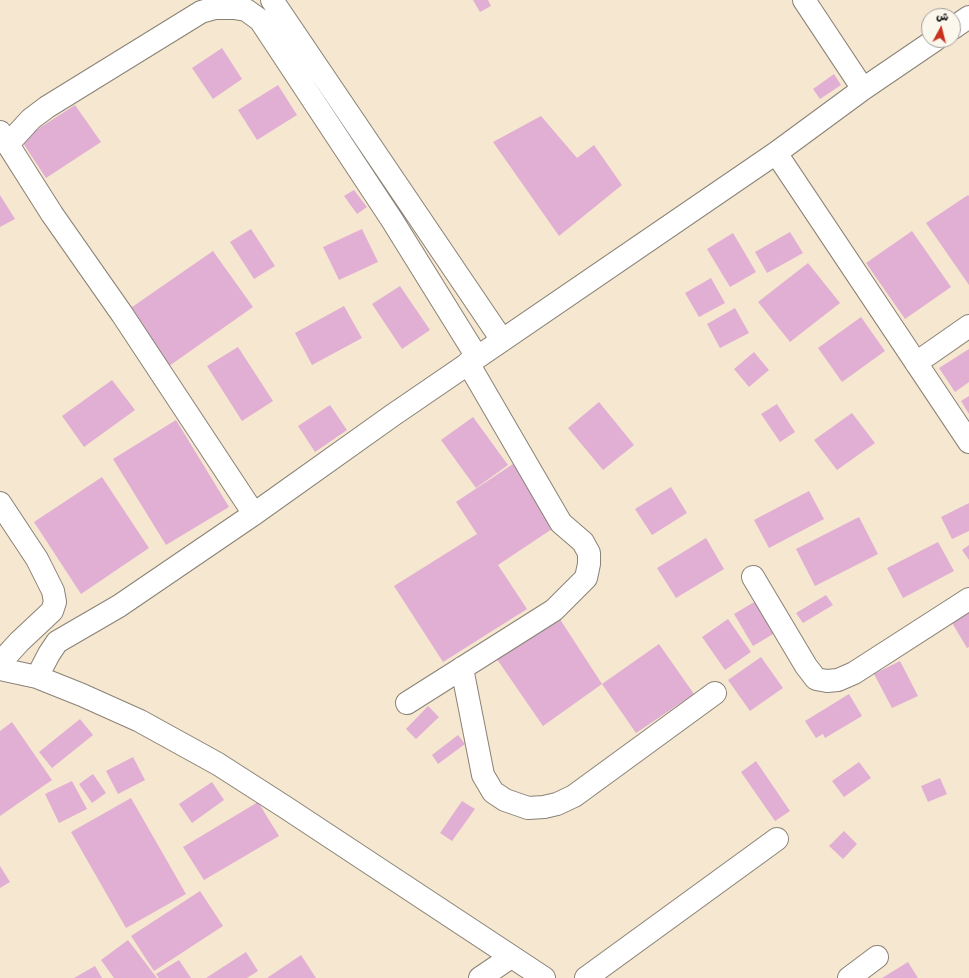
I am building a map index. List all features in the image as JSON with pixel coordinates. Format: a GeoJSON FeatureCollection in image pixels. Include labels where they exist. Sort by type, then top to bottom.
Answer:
{"type":"FeatureCollection","features":[{"type":"Feature","properties":{"kind":"street"},"geometry":{"type":"LineString","coordinates":[[272,0],[502,340]]}},
{"type":"Feature","properties":{"kind":"street"},"geometry":{"type":"LineString","coordinates":[[804,0],[863,89]]}},
{"type":"Feature","properties":{"kind":"street"},"geometry":{"type":"LineString","coordinates":[[254,514],[122,314],[52,214],[4,138],[47,107],[201,12],[216,8],[246,10],[260,20],[392,220],[473,360],[561,523],[583,542],[589,553],[589,564],[586,578],[554,610],[407,703]]}},
{"type":"Feature","properties":{"kind":"street"},"geometry":{"type":"LineString","coordinates":[[11,673],[49,654],[58,642],[119,606],[254,514],[393,415],[776,153],[863,89],[923,48]]}},
{"type":"Feature","properties":{"kind":"street"},"geometry":{"type":"LineString","coordinates":[[776,153],[969,442]]}},
{"type":"Feature","properties":{"kind":"street"},"geometry":{"type":"LineString","coordinates":[[916,363],[969,326]]}},
{"type":"Feature","properties":{"kind":"street"},"geometry":{"type":"LineString","coordinates":[[0,503],[37,559],[53,591],[55,602],[52,611],[19,642],[11,673]]}},
{"type":"Feature","properties":{"kind":"street"},"geometry":{"type":"LineString","coordinates":[[753,577],[806,666],[816,679],[827,681],[838,680],[854,673],[969,599]]}},
{"type":"Feature","properties":{"kind":"street"},"geometry":{"type":"LineString","coordinates":[[462,668],[483,775],[493,792],[505,800],[528,808],[544,808],[574,796],[714,693]]}},
{"type":"Feature","properties":{"kind":"street"},"geometry":{"type":"LineString","coordinates":[[11,673],[82,695],[140,722],[218,764],[285,806],[544,978]]}},
{"type":"Feature","properties":{"kind":"street"},"geometry":{"type":"LineString","coordinates":[[586,978],[777,839]]}},
{"type":"Feature","properties":{"kind":"street"},"geometry":{"type":"LineString","coordinates":[[849,978],[878,957]]}},
{"type":"Feature","properties":{"kind":"street"},"geometry":{"type":"LineString","coordinates":[[480,978],[512,958]]}},
{"type":"Feature","properties":{"kind":"building"},"geometry":{"type":"Polygon","coordinates":[[[473,0],[488,0],[491,6],[480,12],[473,0]]]}},
{"type":"Feature","properties":{"kind":"building"},"geometry":{"type":"Polygon","coordinates":[[[222,48],[242,79],[213,99],[192,68],[222,48]]]}},
{"type":"Feature","properties":{"kind":"building"},"geometry":{"type":"Polygon","coordinates":[[[834,74],[841,85],[820,99],[813,89],[834,74]]]}},
{"type":"Feature","properties":{"kind":"building"},"geometry":{"type":"Polygon","coordinates":[[[278,85],[297,115],[257,140],[238,110],[278,85]]]}},
{"type":"Feature","properties":{"kind":"building"},"geometry":{"type":"Polygon","coordinates":[[[75,105],[101,142],[46,178],[21,140],[75,105]]]}},
{"type":"Feature","properties":{"kind":"building"},"geometry":{"type":"Polygon","coordinates":[[[541,116],[577,158],[594,145],[622,185],[559,236],[493,142],[541,116]]]}},
{"type":"Feature","properties":{"kind":"building"},"geometry":{"type":"Polygon","coordinates":[[[354,190],[367,207],[357,214],[344,196],[354,190]]]}},
{"type":"Feature","properties":{"kind":"building"},"geometry":{"type":"Polygon","coordinates":[[[0,195],[15,219],[0,227],[0,195]]]}},
{"type":"Feature","properties":{"kind":"building"},"geometry":{"type":"Polygon","coordinates":[[[968,195],[969,196],[969,285],[926,223],[968,195]]]}},
{"type":"Feature","properties":{"kind":"building"},"geometry":{"type":"Polygon","coordinates":[[[251,229],[275,266],[254,279],[230,242],[251,229]]]}},
{"type":"Feature","properties":{"kind":"building"},"geometry":{"type":"Polygon","coordinates":[[[362,229],[378,262],[339,280],[323,247],[362,229]]]}},
{"type":"Feature","properties":{"kind":"building"},"geometry":{"type":"Polygon","coordinates":[[[912,231],[951,287],[905,319],[866,263],[912,231]]]}},
{"type":"Feature","properties":{"kind":"building"},"geometry":{"type":"Polygon","coordinates":[[[790,232],[803,253],[767,273],[755,252],[790,232]]]}},
{"type":"Feature","properties":{"kind":"building"},"geometry":{"type":"Polygon","coordinates":[[[733,233],[756,272],[730,287],[707,249],[733,233]]]}},
{"type":"Feature","properties":{"kind":"building"},"geometry":{"type":"Polygon","coordinates":[[[213,251],[253,307],[162,371],[122,314],[213,251]]]}},
{"type":"Feature","properties":{"kind":"building"},"geometry":{"type":"Polygon","coordinates":[[[808,263],[840,303],[790,342],[758,302],[808,263]]]}},
{"type":"Feature","properties":{"kind":"building"},"geometry":{"type":"Polygon","coordinates":[[[711,278],[725,303],[699,317],[685,293],[711,278]]]}},
{"type":"Feature","properties":{"kind":"building"},"geometry":{"type":"Polygon","coordinates":[[[400,286],[430,330],[402,349],[372,304],[400,286]]]}},
{"type":"Feature","properties":{"kind":"building"},"geometry":{"type":"Polygon","coordinates":[[[344,306],[362,338],[312,365],[295,333],[344,306]]]}},
{"type":"Feature","properties":{"kind":"building"},"geometry":{"type":"Polygon","coordinates":[[[735,308],[749,333],[720,348],[707,324],[735,308]]]}},
{"type":"Feature","properties":{"kind":"building"},"geometry":{"type":"Polygon","coordinates":[[[861,317],[885,351],[842,382],[818,348],[861,317]]]}},
{"type":"Feature","properties":{"kind":"building"},"geometry":{"type":"Polygon","coordinates":[[[238,347],[273,401],[242,421],[207,366],[238,347]]]}},
{"type":"Feature","properties":{"kind":"building"},"geometry":{"type":"Polygon","coordinates":[[[969,349],[969,382],[955,392],[939,368],[969,349]]]}},
{"type":"Feature","properties":{"kind":"building"},"geometry":{"type":"Polygon","coordinates":[[[754,352],[769,370],[749,387],[734,369],[754,352]]]}},
{"type":"Feature","properties":{"kind":"building"},"geometry":{"type":"Polygon","coordinates":[[[112,380],[135,410],[84,447],[62,416],[112,380]]]}},
{"type":"Feature","properties":{"kind":"building"},"geometry":{"type":"Polygon","coordinates":[[[969,396],[969,414],[961,401],[969,396]]]}},
{"type":"Feature","properties":{"kind":"building"},"geometry":{"type":"Polygon","coordinates":[[[599,402],[634,445],[603,470],[568,428],[599,402]]]}},
{"type":"Feature","properties":{"kind":"building"},"geometry":{"type":"Polygon","coordinates":[[[777,404],[795,432],[780,442],[761,414],[777,404]]]}},
{"type":"Feature","properties":{"kind":"building"},"geometry":{"type":"Polygon","coordinates":[[[330,405],[347,430],[315,452],[298,426],[330,405]]]}},
{"type":"Feature","properties":{"kind":"building"},"geometry":{"type":"Polygon","coordinates":[[[852,413],[875,443],[837,470],[814,440],[852,413]]]}},
{"type":"Feature","properties":{"kind":"building"},"geometry":{"type":"Polygon","coordinates":[[[473,417],[508,465],[476,488],[441,440],[473,417]]]}},
{"type":"Feature","properties":{"kind":"building"},"geometry":{"type":"Polygon","coordinates":[[[176,420],[229,507],[166,545],[113,459],[176,420]]]}},
{"type":"Feature","properties":{"kind":"building"},"geometry":{"type":"Polygon","coordinates":[[[519,460],[561,523],[498,565],[527,609],[443,662],[394,586],[477,534],[456,502],[519,460]]]}},
{"type":"Feature","properties":{"kind":"building"},"geometry":{"type":"Polygon","coordinates":[[[102,477],[149,548],[81,594],[34,522],[102,477]]]}},
{"type":"Feature","properties":{"kind":"building"},"geometry":{"type":"Polygon","coordinates":[[[671,487],[687,513],[652,535],[635,509],[671,487]]]}},
{"type":"Feature","properties":{"kind":"building"},"geometry":{"type":"Polygon","coordinates":[[[809,491],[824,519],[769,548],[754,520],[809,491]]]}},
{"type":"Feature","properties":{"kind":"building"},"geometry":{"type":"Polygon","coordinates":[[[969,503],[969,531],[952,539],[941,517],[969,503]]]}},
{"type":"Feature","properties":{"kind":"building"},"geometry":{"type":"Polygon","coordinates":[[[859,517],[878,554],[815,586],[796,549],[859,517]]]}},
{"type":"Feature","properties":{"kind":"building"},"geometry":{"type":"Polygon","coordinates":[[[706,538],[724,569],[676,598],[657,568],[706,538]]]}},
{"type":"Feature","properties":{"kind":"building"},"geometry":{"type":"Polygon","coordinates":[[[938,542],[954,571],[903,598],[887,568],[938,542]]]}},
{"type":"Feature","properties":{"kind":"building"},"geometry":{"type":"Polygon","coordinates":[[[969,545],[969,560],[962,550],[969,545]]]}},
{"type":"Feature","properties":{"kind":"building"},"geometry":{"type":"Polygon","coordinates":[[[826,595],[833,605],[803,623],[796,613],[826,595]]]}},
{"type":"Feature","properties":{"kind":"building"},"geometry":{"type":"Polygon","coordinates":[[[761,598],[780,630],[753,646],[734,614],[761,598]]]}},
{"type":"Feature","properties":{"kind":"building"},"geometry":{"type":"Polygon","coordinates":[[[554,610],[602,684],[543,726],[492,652],[554,610]]]}},
{"type":"Feature","properties":{"kind":"building"},"geometry":{"type":"Polygon","coordinates":[[[969,610],[969,647],[967,648],[951,621],[969,610]]]}},
{"type":"Feature","properties":{"kind":"building"},"geometry":{"type":"Polygon","coordinates":[[[728,619],[751,652],[725,670],[702,637],[728,619]]]}},
{"type":"Feature","properties":{"kind":"building"},"geometry":{"type":"Polygon","coordinates":[[[659,644],[694,694],[636,733],[602,684],[659,644]]]}},
{"type":"Feature","properties":{"kind":"building"},"geometry":{"type":"Polygon","coordinates":[[[761,657],[783,688],[750,711],[728,680],[761,657]]]}},
{"type":"Feature","properties":{"kind":"building"},"geometry":{"type":"Polygon","coordinates":[[[900,661],[918,696],[892,708],[874,674],[900,661]]]}},
{"type":"Feature","properties":{"kind":"building"},"geometry":{"type":"Polygon","coordinates":[[[849,694],[862,716],[825,738],[823,734],[816,738],[805,721],[849,694]]]}},
{"type":"Feature","properties":{"kind":"building"},"geometry":{"type":"Polygon","coordinates":[[[428,706],[439,717],[416,739],[406,729],[428,706]]]}},
{"type":"Feature","properties":{"kind":"building"},"geometry":{"type":"Polygon","coordinates":[[[80,719],[93,735],[52,768],[39,752],[80,719]]]}},
{"type":"Feature","properties":{"kind":"building"},"geometry":{"type":"Polygon","coordinates":[[[12,722],[52,780],[0,816],[0,731],[12,722]]]}},
{"type":"Feature","properties":{"kind":"building"},"geometry":{"type":"Polygon","coordinates":[[[458,735],[465,744],[438,764],[432,755],[458,735]]]}},
{"type":"Feature","properties":{"kind":"building"},"geometry":{"type":"Polygon","coordinates":[[[133,757],[145,780],[118,794],[106,771],[133,757]]]}},
{"type":"Feature","properties":{"kind":"building"},"geometry":{"type":"Polygon","coordinates":[[[756,761],[790,811],[775,821],[741,772],[756,761]]]}},
{"type":"Feature","properties":{"kind":"building"},"geometry":{"type":"Polygon","coordinates":[[[859,762],[871,778],[844,797],[832,781],[859,762]]]}},
{"type":"Feature","properties":{"kind":"building"},"geometry":{"type":"Polygon","coordinates":[[[93,774],[106,793],[92,803],[79,784],[93,774]]]}},
{"type":"Feature","properties":{"kind":"building"},"geometry":{"type":"Polygon","coordinates":[[[940,778],[947,794],[928,802],[921,786],[940,778]]]}},
{"type":"Feature","properties":{"kind":"building"},"geometry":{"type":"Polygon","coordinates":[[[72,781],[87,809],[59,823],[45,794],[72,781]]]}},
{"type":"Feature","properties":{"kind":"building"},"geometry":{"type":"Polygon","coordinates":[[[212,782],[224,800],[192,823],[179,804],[212,782]]]}},
{"type":"Feature","properties":{"kind":"building"},"geometry":{"type":"Polygon","coordinates":[[[131,798],[186,894],[126,928],[71,832],[131,798]]]}},
{"type":"Feature","properties":{"kind":"building"},"geometry":{"type":"Polygon","coordinates":[[[462,801],[475,809],[452,841],[440,833],[462,801]]]}},
{"type":"Feature","properties":{"kind":"building"},"geometry":{"type":"Polygon","coordinates":[[[258,802],[279,836],[204,880],[183,847],[258,802]]]}},
{"type":"Feature","properties":{"kind":"building"},"geometry":{"type":"Polygon","coordinates":[[[844,831],[857,844],[843,859],[829,846],[844,831]]]}},
{"type":"Feature","properties":{"kind":"building"},"geometry":{"type":"Polygon","coordinates":[[[0,866],[10,882],[0,888],[0,866]]]}},
{"type":"Feature","properties":{"kind":"building"},"geometry":{"type":"Polygon","coordinates":[[[200,891],[223,926],[154,971],[131,936],[200,891]]]}},
{"type":"Feature","properties":{"kind":"building"},"geometry":{"type":"Polygon","coordinates":[[[128,940],[157,978],[114,978],[101,960],[128,940]]]}},
{"type":"Feature","properties":{"kind":"building"},"geometry":{"type":"Polygon","coordinates":[[[246,952],[258,971],[247,978],[206,978],[246,952]]]}},
{"type":"Feature","properties":{"kind":"building"},"geometry":{"type":"Polygon","coordinates":[[[301,955],[316,978],[267,978],[301,955]]]}},
{"type":"Feature","properties":{"kind":"building"},"geometry":{"type":"Polygon","coordinates":[[[179,960],[191,978],[159,978],[156,974],[179,960]]]}},
{"type":"Feature","properties":{"kind":"building"},"geometry":{"type":"Polygon","coordinates":[[[908,962],[918,978],[882,978],[908,962]]]}},
{"type":"Feature","properties":{"kind":"building"},"geometry":{"type":"Polygon","coordinates":[[[95,966],[102,978],[74,978],[95,966]]]}}]}
